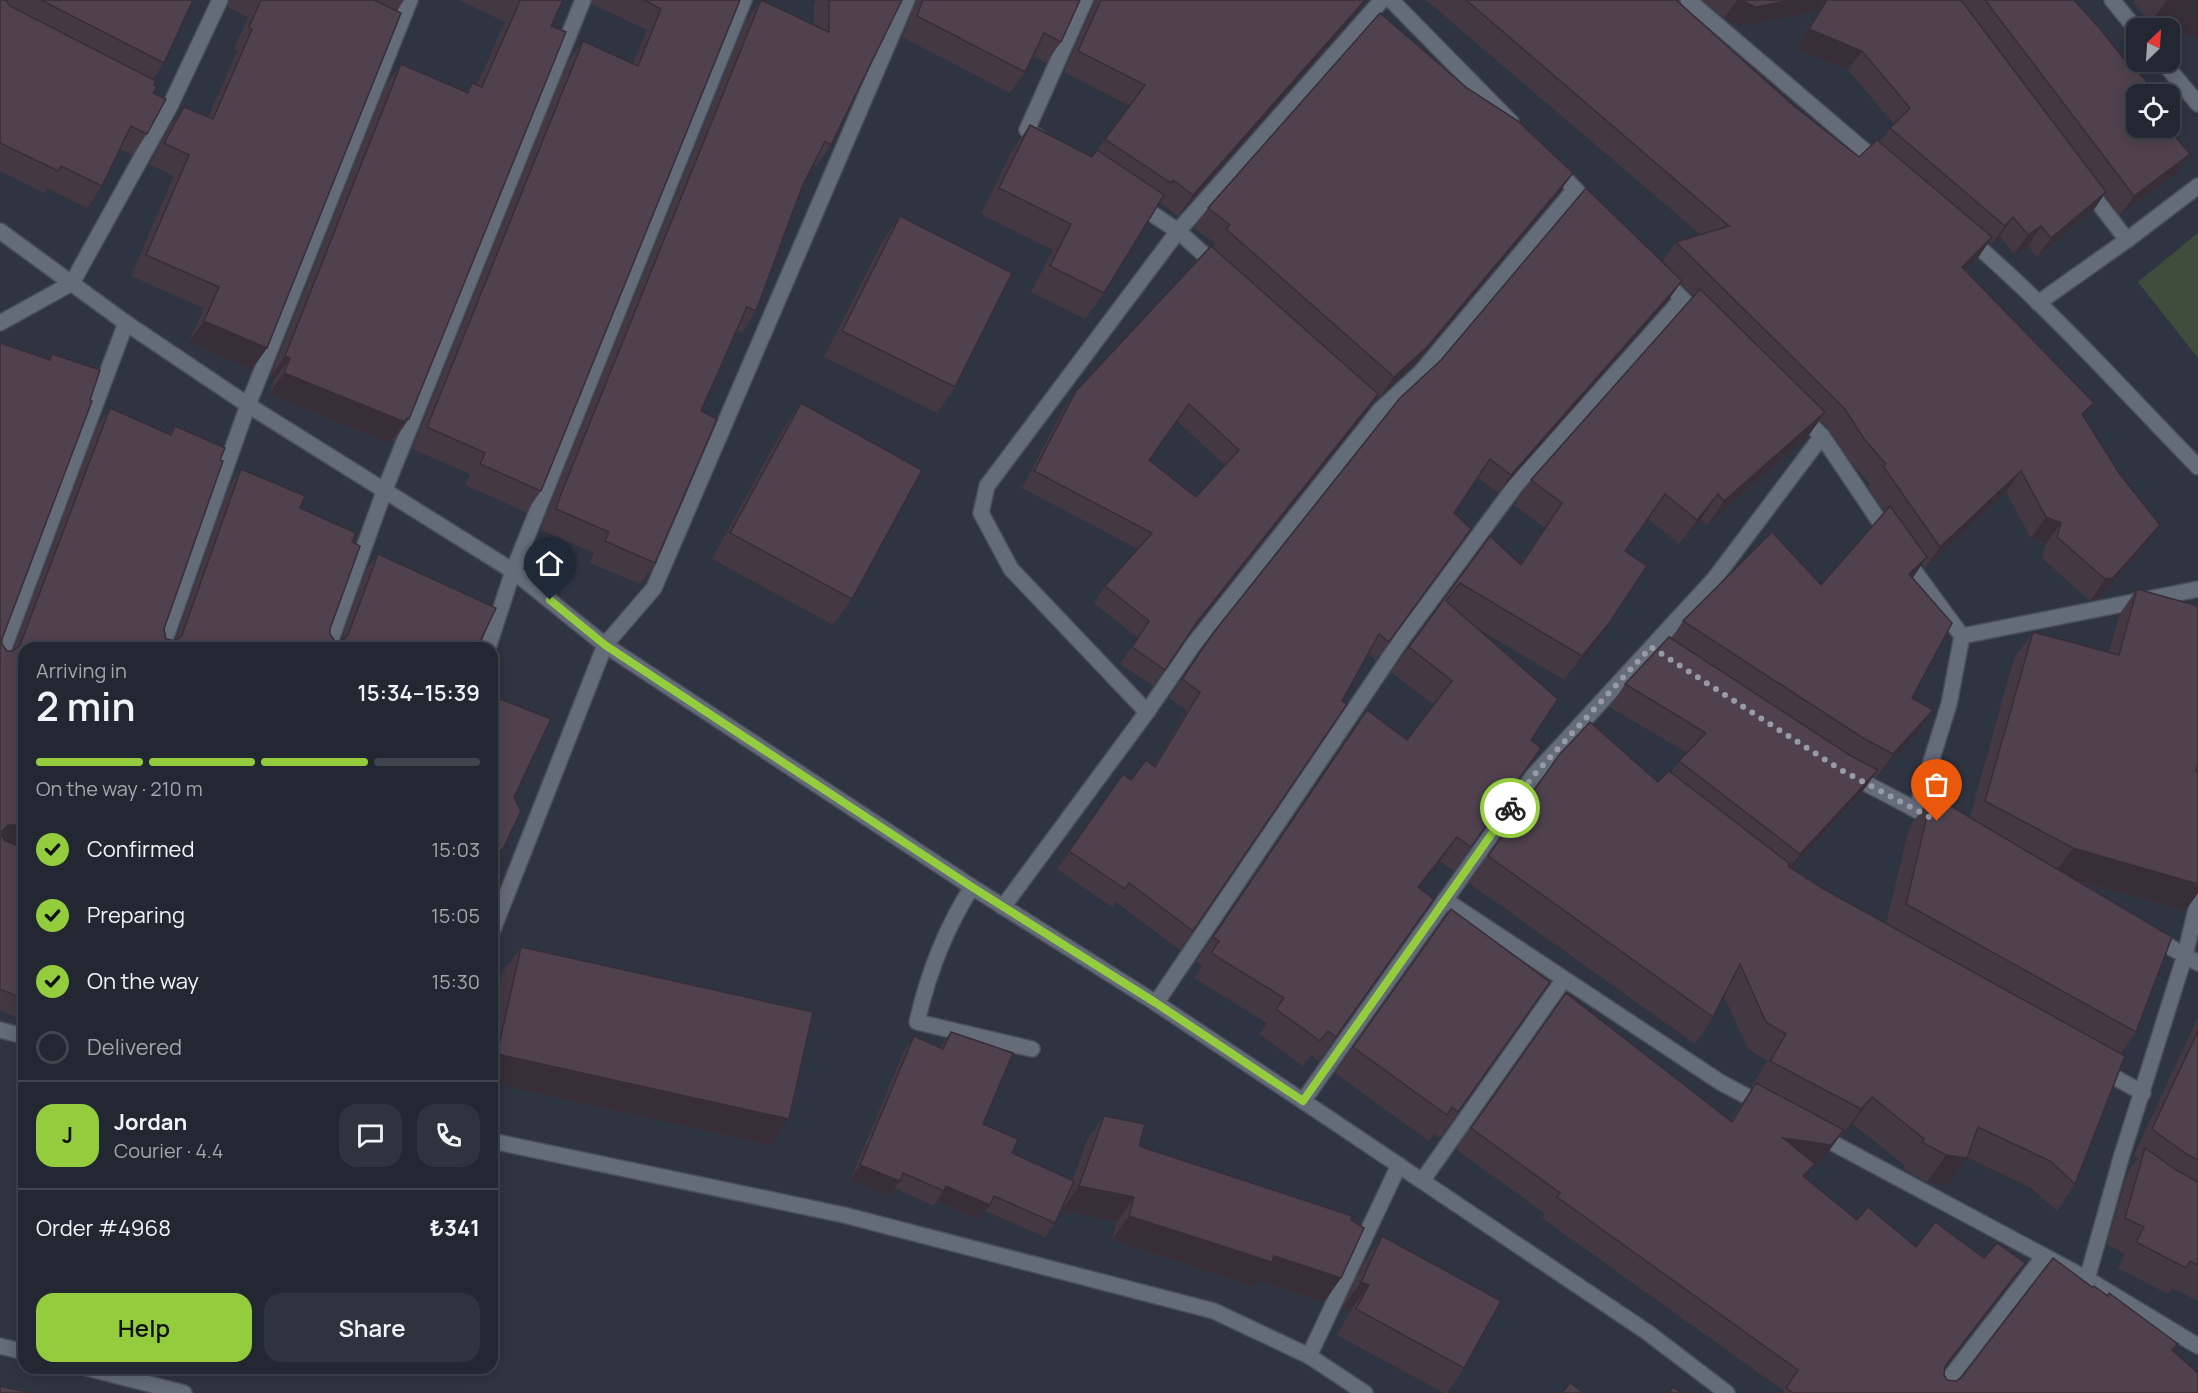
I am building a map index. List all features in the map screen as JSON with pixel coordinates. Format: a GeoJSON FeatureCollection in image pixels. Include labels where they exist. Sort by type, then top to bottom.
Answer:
{"type":"FeatureCollection","features":[{"type":"Feature","properties":{"kind":"street"},"geometry":{"type":"LineString","coordinates":[[0,323],[72,283],[220,0]]}},
{"type":"Feature","properties":{"kind":"street"},"geometry":{"type":"LineString","coordinates":[[164,642],[248,405],[392,27],[410,0]]}},
{"type":"Feature","properties":{"kind":"street"},"geometry":{"type":"LineString","coordinates":[[330,642],[385,489],[583,0]]}},
{"type":"Feature","properties":{"kind":"street"},"geometry":{"type":"LineString","coordinates":[[490,642],[513,571],[744,0]]}},
{"type":"Feature","properties":{"kind":"street"},"geometry":{"type":"LineString","coordinates":[[498,917],[605,645],[654,588],[907,0]]}},
{"type":"Feature","properties":{"kind":"street"},"geometry":{"type":"LineString","coordinates":[[1055,149],[1027,130],[1085,0]]}},
{"type":"Feature","properties":{"kind":"street"},"geometry":{"type":"LineString","coordinates":[[1148,712],[1011,568],[981,513],[987,486],[1178,231],[1382,0]]}},
{"type":"Feature","properties":{"kind":"street"},"geometry":{"type":"LineString","coordinates":[[1391,0],[1521,132]]}},
{"type":"Feature","properties":{"kind":"street"},"geometry":{"type":"LineString","coordinates":[[1688,0],[1892,174]]}},
{"type":"Feature","properties":{"kind":"street"},"geometry":{"type":"LineString","coordinates":[[2112,0],[2127,18]]}},
{"type":"Feature","properties":{"kind":"street"},"geometry":{"type":"LineString","coordinates":[[2171,72],[2198,104]]}},
{"type":"Feature","properties":{"kind":"street"},"geometry":{"type":"LineString","coordinates":[[1544,156],[1608,223]]}},
{"type":"Feature","properties":{"kind":"street"},"geometry":{"type":"LineString","coordinates":[[2078,175],[2127,240]]}},
{"type":"Feature","properties":{"kind":"street"},"geometry":{"type":"LineString","coordinates":[[2038,303],[2198,186]]}},
{"type":"Feature","properties":{"kind":"street"},"geometry":{"type":"LineString","coordinates":[[1003,907],[1148,712],[1193,645],[1375,406],[1421,372],[1575,189]]}},
{"type":"Feature","properties":{"kind":"street"},"geometry":{"type":"LineString","coordinates":[[1122,193],[1178,231],[1231,278]]}},
{"type":"Feature","properties":{"kind":"street"},"geometry":{"type":"LineString","coordinates":[[1954,227],[1999,264],[2198,467]]}},
{"type":"Feature","properties":{"kind":"street"},"geometry":{"type":"LineString","coordinates":[[0,231],[126,323],[248,405],[513,571],[605,645],[972,887],[1156,1003],[1647,1332],[1727,1393]]}},
{"type":"Feature","properties":{"kind":"street"},"geometry":{"type":"LineString","coordinates":[[1649,265],[1715,331]]}},
{"type":"Feature","properties":{"kind":"street"},"geometry":{"type":"LineString","coordinates":[[1156,1003],[1402,639],[1508,495],[1682,299]]}},
{"type":"Feature","properties":{"kind":"street"},"geometry":{"type":"LineString","coordinates":[[0,658],[126,323]]}},
{"type":"Feature","properties":{"kind":"street"},"geometry":{"type":"LineString","coordinates":[[1781,396],[1822,436],[1883,527],[1962,636],[1949,704],[1916,810]]}},
{"type":"Feature","properties":{"kind":"street"},"geometry":{"type":"LineString","coordinates":[[1303,1101],[1533,776],[1580,733],[1656,650],[1715,579],[1822,436]]}},
{"type":"Feature","properties":{"kind":"street"},"geometry":{"type":"LineString","coordinates":[[1962,636],[2198,589]]}},
{"type":"Feature","properties":{"kind":"street"},"geometry":{"type":"LineString","coordinates":[[1841,770],[1937,821]]}},
{"type":"Feature","properties":{"kind":"street"},"geometry":{"type":"LineString","coordinates":[[972,887],[955,914],[926,983],[917,1022],[1032,1049]]}},
{"type":"Feature","properties":{"kind":"street"},"geometry":{"type":"LineString","coordinates":[[1445,900],[1720,1082],[1773,1110]]}},
{"type":"Feature","properties":{"kind":"street"},"geometry":{"type":"LineString","coordinates":[[2087,1279],[2121,1158],[2192,959],[2198,901]]}},
{"type":"Feature","properties":{"kind":"street"},"geometry":{"type":"LineString","coordinates":[[2133,927],[2192,959]]}},
{"type":"Feature","properties":{"kind":"street"},"geometry":{"type":"LineString","coordinates":[[1422,1181],[1563,979]]}},
{"type":"Feature","properties":{"kind":"street"},"geometry":{"type":"LineString","coordinates":[[0,1030],[18,1034]]}},
{"type":"Feature","properties":{"kind":"street"},"geometry":{"type":"LineString","coordinates":[[2080,1058],[2143,1093]]}},
{"type":"Feature","properties":{"kind":"street"},"geometry":{"type":"LineString","coordinates":[[1804,1127],[2087,1279],[2198,1347]]}},
{"type":"Feature","properties":{"kind":"street"},"geometry":{"type":"LineString","coordinates":[[498,1142],[844,1215],[1214,1311],[1309,1356],[1365,1393]]}},
{"type":"Feature","properties":{"kind":"street"},"geometry":{"type":"LineString","coordinates":[[2121,1158],[2137,1170]]}},
{"type":"Feature","properties":{"kind":"street"},"geometry":{"type":"LineString","coordinates":[[1309,1356],[1398,1165]]}},
{"type":"Feature","properties":{"kind":"street"},"geometry":{"type":"LineString","coordinates":[[1938,1393],[2044,1256]]}},
{"type":"Feature","properties":{"kind":"street"},"geometry":{"type":"LineString","coordinates":[[0,1346],[18,1350]]}},
{"type":"Feature","properties":{"kind":"street"},"geometry":{"type":"LineString","coordinates":[[106,1374],[152,1389],[184,1393]]}},
{"type":"Feature","properties":{"kind":"green space"},"geometry":{"type":"Polygon","coordinates":[[[2198,233],[2198,358],[2138,282],[2198,233]]]}},
{"type":"Feature","properties":{"kind":"building"},"geometry":{"type":"Polygon","coordinates":[[[0,0],[6,0],[10,6],[156,81],[154,85],[157,86],[153,93],[166,99],[147,134],[131,126],[102,186],[61,166],[58,171],[0,143],[0,0]]]}},
{"type":"Feature","properties":{"kind":"building"},"geometry":{"type":"Polygon","coordinates":[[[41,0],[193,0],[164,63],[41,0]]]}},
{"type":"Feature","properties":{"kind":"building"},"geometry":{"type":"Polygon","coordinates":[[[261,0],[374,0],[401,13],[267,348],[204,321],[219,287],[146,255],[189,155],[164,143],[184,107],[213,119],[252,29],[249,27],[261,0]]]}},
{"type":"Feature","properties":{"kind":"building"},"geometry":{"type":"Polygon","coordinates":[[[519,0],[563,0],[551,26],[566,32],[409,419],[407,418],[405,422],[284,373],[290,358],[285,356],[401,64],[468,93],[472,83],[482,87],[519,0]]]}},
{"type":"Feature","properties":{"kind":"building"},"geometry":{"type":"Polygon","coordinates":[[[644,0],[740,0],[541,491],[480,464],[485,453],[427,427],[583,41],[638,66],[661,9],[644,0]]]}},
{"type":"Feature","properties":{"kind":"building"},"geometry":{"type":"Polygon","coordinates":[[[761,0],[829,32],[829,0],[902,0],[831,145],[825,141],[802,187],[756,311],[747,307],[701,411],[717,419],[655,563],[605,541],[609,532],[556,509],[761,0]]]}},
{"type":"Feature","properties":{"kind":"building"},"geometry":{"type":"Polygon","coordinates":[[[923,0],[1080,0],[1061,42],[1044,33],[1025,72],[917,16],[923,0]]]}},
{"type":"Feature","properties":{"kind":"building"},"geometry":{"type":"Polygon","coordinates":[[[1101,0],[1365,0],[1193,195],[1173,180],[1171,183],[1105,139],[1145,85],[1078,51],[1101,0]]]}},
{"type":"Feature","properties":{"kind":"building"},"geometry":{"type":"Polygon","coordinates":[[[1466,0],[1676,0],[1794,106],[1859,157],[1877,140],[1992,237],[1962,267],[2094,403],[2082,414],[2119,473],[2160,525],[2113,578],[2105,579],[2057,537],[2061,523],[2046,517],[2021,471],[1940,547],[1883,466],[1886,464],[1865,440],[1844,408],[1676,242],[1729,226],[1466,0]]]}},
{"type":"Feature","properties":{"kind":"building"},"geometry":{"type":"Polygon","coordinates":[[[1740,0],[1791,0],[1756,7],[1740,0]]]}},
{"type":"Feature","properties":{"kind":"building"},"geometry":{"type":"Polygon","coordinates":[[[1827,0],[1961,0],[2106,192],[2051,238],[2041,226],[2028,235],[2013,217],[2005,226],[1890,128],[1910,108],[1862,51],[1809,29],[1827,0]]]}},
{"type":"Feature","properties":{"kind":"building"},"geometry":{"type":"Polygon","coordinates":[[[1985,0],[2074,0],[2124,59],[2124,56],[2126,58],[2126,72],[2138,72],[2149,84],[2126,84],[2126,138],[2176,138],[2190,154],[2134,196],[1985,0]]]}},
{"type":"Feature","properties":{"kind":"building"},"geometry":{"type":"Polygon","coordinates":[[[1380,13],[1467,88],[1518,121],[1573,173],[1428,346],[1394,377],[1226,229],[1230,225],[1208,208],[1380,13]]]}},
{"type":"Feature","properties":{"kind":"building"},"geometry":{"type":"Polygon","coordinates":[[[1030,125],[1092,157],[1097,150],[1164,195],[1104,293],[1050,266],[1071,224],[999,188],[1030,125]]]}},
{"type":"Feature","properties":{"kind":"building"},"geometry":{"type":"Polygon","coordinates":[[[1586,188],[1682,281],[1511,475],[1490,459],[1454,513],[1471,529],[1389,642],[1379,634],[1342,701],[1347,704],[1193,931],[1129,883],[1125,889],[1069,851],[1123,774],[1131,780],[1146,760],[1155,767],[1200,692],[1182,679],[1214,632],[1400,398],[1441,360],[1586,188]]]}},
{"type":"Feature","properties":{"kind":"building"},"geometry":{"type":"Polygon","coordinates":[[[900,216],[1012,273],[955,387],[842,331],[900,216]]]}},
{"type":"Feature","properties":{"kind":"building"},"geometry":{"type":"Polygon","coordinates":[[[1211,246],[1378,394],[1197,622],[1165,670],[1132,647],[1149,621],[1105,586],[1152,533],[1034,471],[1076,391],[1211,246]],[[1189,404],[1149,460],[1196,497],[1239,450],[1189,404]]]}},
{"type":"Feature","properties":{"kind":"building"},"geometry":{"type":"Polygon","coordinates":[[[1700,289],[1825,412],[1724,501],[1718,494],[1697,520],[1665,494],[1625,551],[1647,566],[1610,622],[1582,656],[1460,583],[1446,601],[1558,699],[1531,740],[1541,748],[1471,847],[1457,837],[1418,887],[1434,899],[1336,1037],[1328,1031],[1320,1041],[1276,1009],[1284,998],[1211,953],[1219,941],[1213,937],[1367,710],[1407,740],[1452,681],[1409,647],[1490,536],[1521,565],[1562,503],[1531,480],[1700,289]]]}},
{"type":"Feature","properties":{"kind":"building"},"geometry":{"type":"Polygon","coordinates":[[[0,343],[50,360],[52,354],[100,370],[90,400],[92,401],[2,639],[2,644],[7,651],[13,651],[18,647],[18,826],[8,825],[2,831],[2,836],[5,841],[18,846],[18,996],[0,989],[0,343]]]}},
{"type":"Feature","properties":{"kind":"building"},"geometry":{"type":"Polygon","coordinates":[[[801,403],[922,470],[852,599],[730,533],[801,403]]]}},
{"type":"Feature","properties":{"kind":"building"},"geometry":{"type":"Polygon","coordinates":[[[110,408],[171,435],[175,426],[225,448],[220,460],[223,461],[164,629],[166,639],[176,641],[182,635],[241,469],[305,496],[300,508],[356,533],[352,542],[360,546],[330,629],[330,634],[335,641],[342,641],[348,635],[378,554],[496,608],[480,642],[21,642],[110,408]]]}},
{"type":"Feature","properties":{"kind":"building"},"geometry":{"type":"Polygon","coordinates":[[[1890,506],[1927,557],[1909,574],[1952,623],[1912,698],[1933,710],[1893,754],[1863,738],[1683,621],[1772,532],[1821,585],[1890,506]]]}},
{"type":"Feature","properties":{"kind":"building"},"geometry":{"type":"Polygon","coordinates":[[[2137,589],[2198,606],[2198,764],[2196,771],[2198,772],[2198,884],[2073,848],[1985,801],[2033,632],[2119,655],[2137,589]]]}},
{"type":"Feature","properties":{"kind":"building"},"geometry":{"type":"Polygon","coordinates":[[[1669,637],[1851,756],[1878,770],[1800,854],[1679,761],[1706,733],[1625,684],[1669,637]]]}},
{"type":"Feature","properties":{"kind":"building"},"geometry":{"type":"Polygon","coordinates":[[[500,699],[551,719],[514,797],[521,811],[503,849],[498,852],[498,704],[500,699]]]}},
{"type":"Feature","properties":{"kind":"building"},"geometry":{"type":"Polygon","coordinates":[[[1590,722],[1658,782],[1669,771],[1790,864],[1788,866],[1822,888],[2125,1056],[2075,1184],[2050,1161],[1978,1127],[1967,1158],[1946,1155],[1922,1142],[1924,1139],[1872,1097],[1861,1109],[1770,1061],[1786,1034],[1766,1022],[1740,964],[1713,1017],[1488,856],[1559,755],[1590,722]]]}},
{"type":"Feature","properties":{"kind":"building"},"geometry":{"type":"Polygon","coordinates":[[[1932,795],[2172,937],[2136,1032],[1906,904],[1932,795]]]}},
{"type":"Feature","properties":{"kind":"building"},"geometry":{"type":"Polygon","coordinates":[[[1451,909],[1550,982],[1458,1112],[1452,1107],[1447,1115],[1353,1047],[1451,909]]]}},
{"type":"Feature","properties":{"kind":"building"},"geometry":{"type":"Polygon","coordinates":[[[521,947],[813,1012],[789,1119],[498,1054],[521,947]]]}},
{"type":"Feature","properties":{"kind":"building"},"geometry":{"type":"Polygon","coordinates":[[[1566,993],[1732,1122],[1756,1083],[1844,1130],[1831,1145],[1783,1138],[1815,1164],[1803,1176],[1857,1220],[1868,1207],[1916,1247],[1935,1222],[1984,1258],[1997,1243],[2025,1263],[1945,1366],[1944,1375],[1947,1380],[1956,1381],[1961,1378],[2053,1258],[2092,1287],[2094,1286],[2108,1296],[2109,1293],[2178,1344],[2172,1350],[2198,1373],[2198,1393],[1793,1393],[1786,1388],[1798,1370],[1557,1197],[1560,1193],[1471,1128],[1566,993]]]}},
{"type":"Feature","properties":{"kind":"building"},"geometry":{"type":"Polygon","coordinates":[[[2198,1031],[2198,1160],[2152,1129],[2198,1031]]]}},
{"type":"Feature","properties":{"kind":"building"},"geometry":{"type":"Polygon","coordinates":[[[951,1032],[1013,1053],[983,1124],[1018,1139],[1012,1153],[1074,1181],[1055,1223],[994,1196],[990,1205],[946,1186],[944,1191],[903,1173],[900,1181],[860,1165],[914,1036],[943,1049],[951,1032]]]}},
{"type":"Feature","properties":{"kind":"building"},"geometry":{"type":"Polygon","coordinates":[[[1104,1116],[1145,1124],[1139,1146],[1352,1216],[1351,1220],[1364,1228],[1341,1278],[1274,1256],[1272,1262],[1129,1216],[1134,1197],[1079,1186],[1104,1116]]]}},
{"type":"Feature","properties":{"kind":"building"},"geometry":{"type":"Polygon","coordinates":[[[2145,1148],[2198,1182],[2198,1265],[2190,1261],[2186,1268],[2136,1242],[2144,1227],[2125,1218],[2145,1148]]]}},
{"type":"Feature","properties":{"kind":"building"},"geometry":{"type":"Polygon","coordinates":[[[1382,1236],[1501,1301],[1464,1368],[1356,1309],[1369,1285],[1361,1282],[1382,1236]]]}},
{"type":"Feature","properties":{"kind":"building"},"geometry":{"type":"Polygon","coordinates":[[[1570,1383],[1584,1393],[1562,1393],[1570,1383]]]}},
{"type":"Feature","properties":{"kind":"building"},"geometry":{"type":"Polygon","coordinates":[[[0,1386],[31,1393],[0,1393],[0,1386]]]}},
{"type":"Feature","properties":{"kind":"building"},"geometry":{"type":"Polygon","coordinates":[[[1673,1387],[1682,1393],[1669,1393],[1673,1387]]]}},
{"type":"Feature","properties":{"kind":"way so far"},"geometry":{"type":"LineString","coordinates":[[1510,808],[1533,776],[1651,647],[1841,770],[1937,821]]}},
{"type":"Feature","properties":{"kind":"route"},"geometry":{"type":"LineString","coordinates":[[550,600],[605,645],[972,887],[1156,1003],[1303,1101],[1510,808]]}}]}
